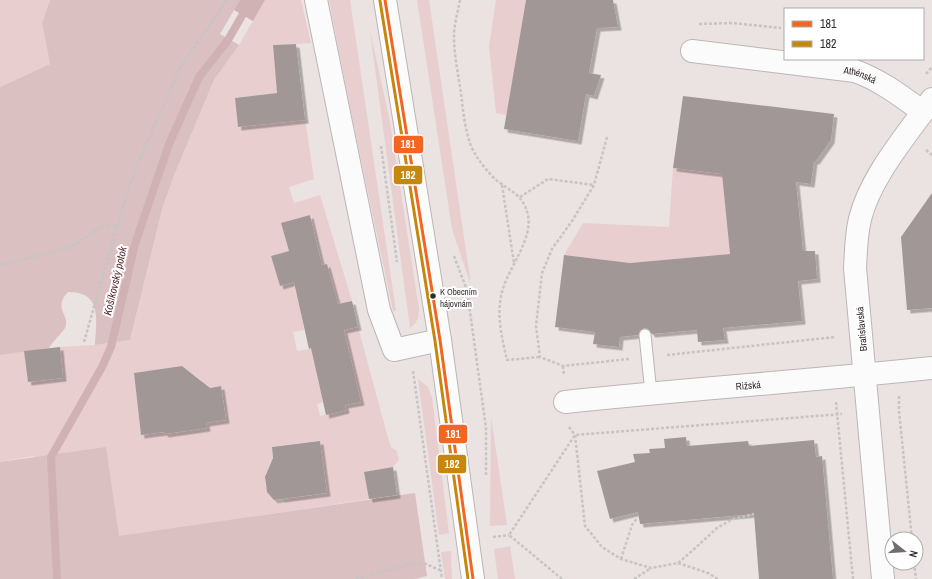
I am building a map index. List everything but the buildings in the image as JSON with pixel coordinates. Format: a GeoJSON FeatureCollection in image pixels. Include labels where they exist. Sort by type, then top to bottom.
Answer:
{"type":"FeatureCollection","features":[{"type":"Feature","properties":{"kind":"street"},"geometry":{"type":"LineString","coordinates":[[316,0],[379,310],[394,350],[440,340]]}},
{"type":"Feature","properties":{"kind":"street"},"geometry":{"type":"LineString","coordinates":[[385,0],[440,340],[473,579]]}},
{"type":"Feature","properties":{"kind":"street","name":"Athénská"},"geometry":{"type":"LineString","coordinates":[[692,51],[784,59]]}},
{"type":"Feature","properties":{"kind":"street","name":"Athénská"},"geometry":{"type":"LineString","coordinates":[[798,60],[857,65],[868,76],[928,105]]}},
{"type":"Feature","properties":{"kind":"street","name":"Bratislavská"},"geometry":{"type":"LineString","coordinates":[[883,579],[855,268],[856,239],[865,203],[880,172],[928,105]]}},
{"type":"Feature","properties":{"kind":"street","name":"Rižská"},"geometry":{"type":"LineString","coordinates":[[565,402],[932,368]]}},
{"type":"Feature","properties":{"kind":"lane"},"geometry":{"type":"LineString","coordinates":[[645,335],[650,393]]}},
{"type":"Feature","properties":{"kind":"path"},"geometry":{"type":"LineString","coordinates":[[84,342],[117,226],[135,170],[180,68],[227,0]]}},
{"type":"Feature","properties":{"kind":"path"},"geometry":{"type":"LineString","coordinates":[[460,0],[454,34],[454,50],[467,130],[475,154],[486,169],[502,184],[520,197],[525,208],[528,221],[524,241],[502,292],[499,310],[500,332],[507,360],[540,357],[563,366],[834,338]]}},
{"type":"Feature","properties":{"kind":"path"},"geometry":{"type":"LineString","coordinates":[[694,24],[733,23],[781,28]]}},
{"type":"Feature","properties":{"kind":"path"},"geometry":{"type":"LineString","coordinates":[[540,357],[536,326],[542,273],[552,249],[572,222],[594,185],[607,137]]}},
{"type":"Feature","properties":{"kind":"path"},"geometry":{"type":"LineString","coordinates":[[380,142],[398,268]]}},
{"type":"Feature","properties":{"kind":"path"},"geometry":{"type":"LineString","coordinates":[[520,197],[548,179],[594,185]]}},
{"type":"Feature","properties":{"kind":"path"},"geometry":{"type":"LineString","coordinates":[[502,184],[514,263]]}},
{"type":"Feature","properties":{"kind":"path"},"geometry":{"type":"LineString","coordinates":[[0,265],[69,248],[103,226],[117,226]]}},
{"type":"Feature","properties":{"kind":"path"},"geometry":{"type":"LineString","coordinates":[[410,347],[442,579]]}},
{"type":"Feature","properties":{"kind":"path"},"geometry":{"type":"LineString","coordinates":[[896,372],[911,531]]}},
{"type":"Feature","properties":{"kind":"path"},"geometry":{"type":"LineString","coordinates":[[565,402],[569,427],[575,435],[585,526],[602,546],[621,558],[651,568]]}},
{"type":"Feature","properties":{"kind":"path"},"geometry":{"type":"LineString","coordinates":[[575,435],[838,414],[868,415]]}},
{"type":"Feature","properties":{"kind":"path"},"geometry":{"type":"LineString","coordinates":[[562,579],[509,535],[575,435]]}},
{"type":"Feature","properties":{"kind":"path"},"geometry":{"type":"LineString","coordinates":[[678,563],[717,528],[733,519],[754,514]]}},
{"type":"Feature","properties":{"kind":"path"},"geometry":{"type":"LineString","coordinates":[[621,558],[632,525],[638,517]]}},
{"type":"Feature","properties":{"kind":"path"},"geometry":{"type":"LineString","coordinates":[[356,579],[414,563],[426,564],[441,570]]}},
{"type":"Feature","properties":{"kind":"path"},"geometry":{"type":"LineString","coordinates":[[634,579],[651,568],[678,563],[708,573],[718,579]]}},
{"type":"Feature","properties":{"kind":"shaded area"},"geometry":{"type":"Polygon","coordinates":[[[0,0],[50,0],[42,23],[50,64],[0,87],[0,0]]]}},
{"type":"Feature","properties":{"kind":"shaded area"},"geometry":{"type":"Polygon","coordinates":[[[50,0],[240,0],[220,34],[239,45],[214,80],[175,173],[163,206],[130,340],[95,345],[96,317],[92,302],[87,297],[79,293],[68,292],[62,303],[66,319],[65,328],[49,348],[0,355],[0,87],[50,64],[42,23],[50,0]]]}},
{"type":"Feature","properties":{"kind":"shaded area"},"geometry":{"type":"Polygon","coordinates":[[[240,0],[265,0],[253,21],[234,10],[240,0]]]}},
{"type":"Feature","properties":{"kind":"shaded area"},"geometry":{"type":"Polygon","coordinates":[[[265,0],[301,0],[311,43],[273,45],[277,93],[235,98],[238,127],[305,119],[314,179],[289,187],[294,203],[320,195],[352,301],[301,312],[304,330],[293,332],[297,351],[310,349],[341,331],[358,327],[391,447],[397,451],[399,460],[393,467],[365,472],[369,499],[119,537],[33,456],[0,462],[0,355],[24,351],[28,382],[63,378],[60,347],[95,345],[130,340],[163,206],[175,173],[214,80],[239,45],[265,0]],[[311,215],[281,223],[289,251],[271,256],[280,286],[329,272],[322,265],[311,215]],[[351,362],[316,370],[323,402],[317,404],[320,416],[346,410],[345,405],[360,402],[351,362]],[[182,366],[134,373],[141,435],[164,432],[165,434],[207,428],[206,423],[226,420],[221,386],[203,389],[202,381],[182,366]],[[320,441],[272,447],[273,461],[271,462],[266,475],[265,484],[269,493],[277,504],[285,503],[284,499],[327,493],[320,441]]]}},
{"type":"Feature","properties":{"kind":"shaded area"},"geometry":{"type":"Polygon","coordinates":[[[329,0],[350,0],[396,311],[393,311],[329,0]]]}},
{"type":"Feature","properties":{"kind":"shaded area"},"geometry":{"type":"Polygon","coordinates":[[[417,0],[429,0],[471,285],[452,229],[417,0]]]}},
{"type":"Feature","properties":{"kind":"shaded area"},"geometry":{"type":"Polygon","coordinates":[[[496,0],[526,0],[507,115],[496,113],[489,46],[496,0]]]}},
{"type":"Feature","properties":{"kind":"shaded area"},"geometry":{"type":"Polygon","coordinates":[[[370,31],[390,122],[419,309],[417,320],[410,328],[370,31]]]}},
{"type":"Feature","properties":{"kind":"shaded area"},"geometry":{"type":"Polygon","coordinates":[[[673,168],[722,174],[730,254],[630,263],[564,255],[583,223],[669,227],[673,168]]]}},
{"type":"Feature","properties":{"kind":"shaded area"},"geometry":{"type":"Polygon","coordinates":[[[418,379],[428,387],[432,398],[449,533],[439,535],[418,379]]]}},
{"type":"Feature","properties":{"kind":"shaded area"},"geometry":{"type":"Polygon","coordinates":[[[491,417],[507,525],[490,526],[491,417]]]}},
{"type":"Feature","properties":{"kind":"shaded area"},"geometry":{"type":"Polygon","coordinates":[[[106,447],[119,536],[415,493],[427,576],[415,579],[0,579],[0,462],[106,447]]]}},
{"type":"Feature","properties":{"kind":"shaded area"},"geometry":{"type":"Polygon","coordinates":[[[510,546],[515,579],[498,579],[494,549],[510,546]]]}},
{"type":"Feature","properties":{"kind":"shaded area"},"geometry":{"type":"Polygon","coordinates":[[[451,551],[452,579],[445,579],[441,552],[451,551]]]}},
{"type":"Feature","properties":{"kind":"waterway","name":"Košíkovský potok"},"geometry":{"type":"LineString","coordinates":[[57,579],[51,457],[102,367],[111,347],[135,244],[169,144],[199,77],[228,40],[251,0]]}},
{"type":"Feature","properties":{"kind":"transit line","name":"181"},"geometry":{"type":"LineString","coordinates":[[385,0],[440,340],[473,579]]}},
{"type":"Feature","properties":{"kind":"transit line","name":"182"},"geometry":{"type":"LineString","coordinates":[[380,1],[435,341],[468,579]]}},
{"type":"Feature","properties":{"kind":"place","name":"K Obecním hájovnám"},"geometry":{"type":"Point","coordinates":[433,296]}}]}
